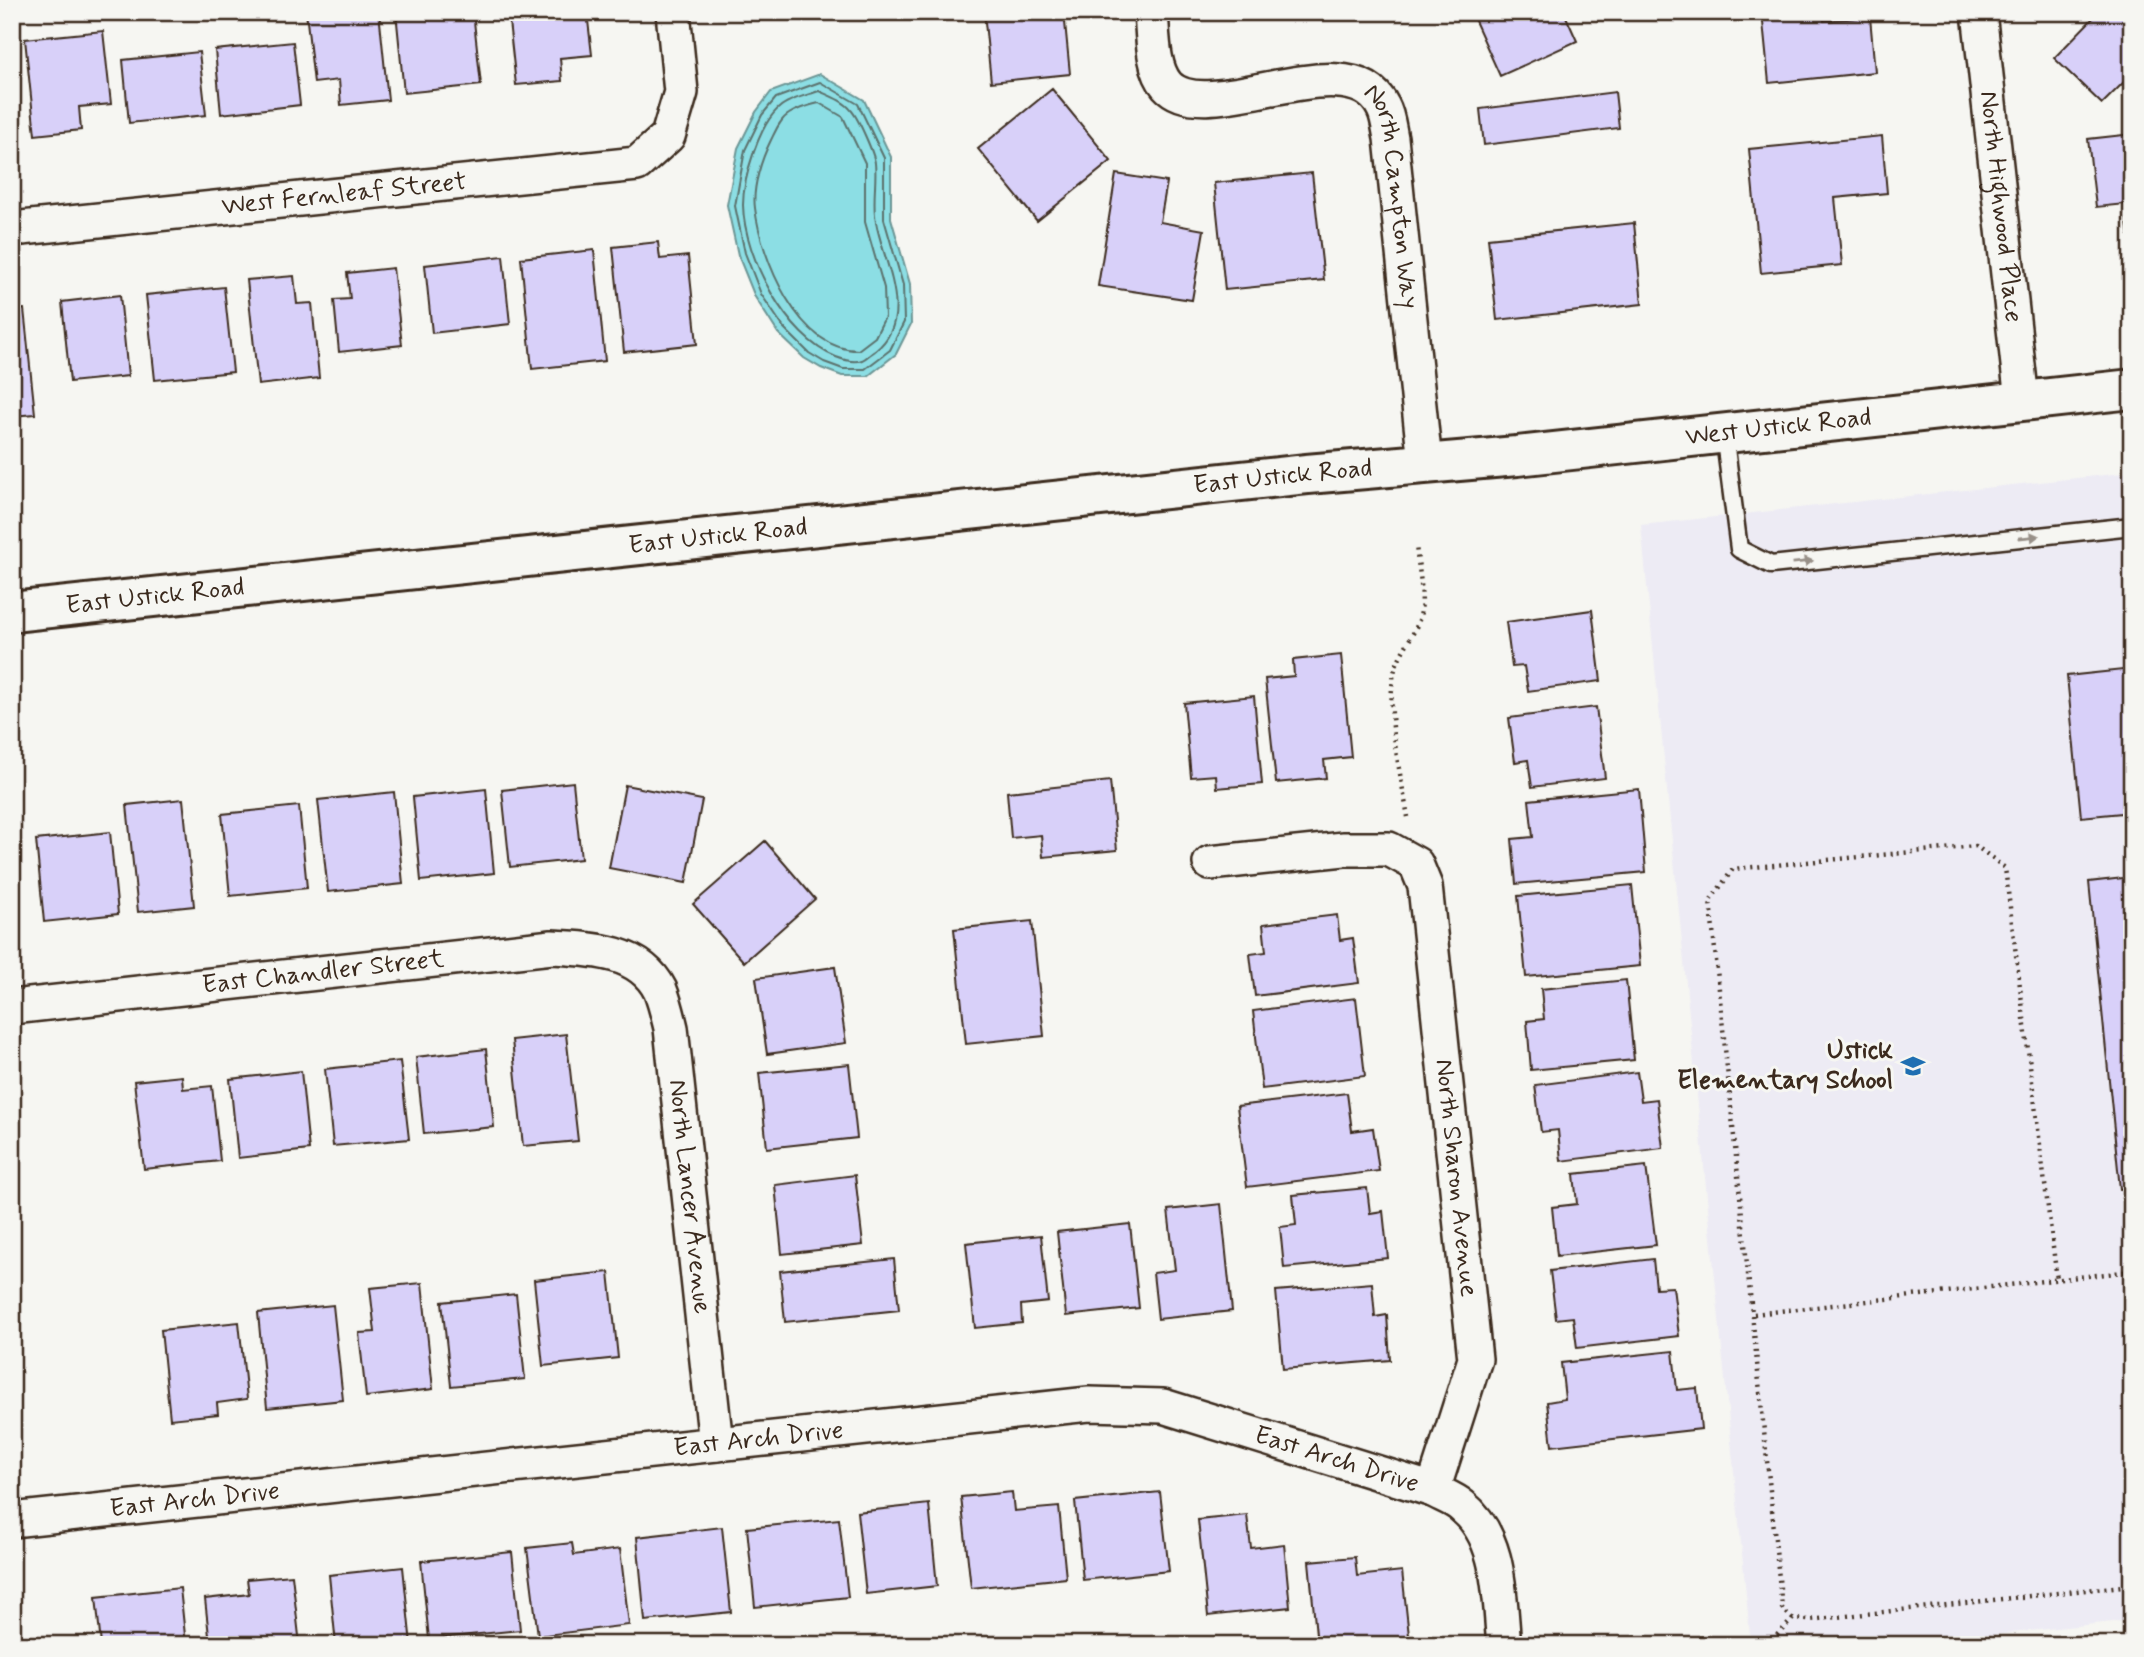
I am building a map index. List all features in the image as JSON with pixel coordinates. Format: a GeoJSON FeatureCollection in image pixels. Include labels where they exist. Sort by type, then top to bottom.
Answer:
{"type":"FeatureCollection","features":[{"type":"Feature","properties":{"kind":"main road","name":"West Ustick Road"},"geometry":{"type":"LineString","coordinates":[[1425,463],[2132,390]]}},
{"type":"Feature","properties":{"kind":"main road","name":"East Ustick Road"},"geometry":{"type":"LineString","coordinates":[[12,612],[1425,463]]}},
{"type":"Feature","properties":{"kind":"street","name":"West Fernleaf Street"},"geometry":{"type":"LineString","coordinates":[[12,229],[637,164],[668,136],[681,92],[673,12]]}},
{"type":"Feature","properties":{"kind":"street","name":"North Campton Way"},"geometry":{"type":"LineString","coordinates":[[1151,12],[1158,65],[1167,85],[1186,96],[1210,97],[1312,82],[1344,81],[1368,89],[1383,107],[1391,138],[1425,463]]}},
{"type":"Feature","properties":{"kind":"street","name":"North Highwood Place"},"geometry":{"type":"LineString","coordinates":[[1979,12],[2022,401]]}},
{"type":"Feature","properties":{"kind":"street"},"geometry":{"type":"LineString","coordinates":[[1210,863],[1389,849],[1416,864]]}},
{"type":"Feature","properties":{"kind":"street","name":"North Sharon Avenue"},"geometry":{"type":"LineString","coordinates":[[1416,864],[1425,886],[1475,1359],[1433,1490]]}},
{"type":"Feature","properties":{"kind":"street","name":"East Chandler Street"},"geometry":{"type":"LineString","coordinates":[[12,1007],[552,947],[600,949],[634,962]]}},
{"type":"Feature","properties":{"kind":"street","name":"North Lancer Avenue"},"geometry":{"type":"LineString","coordinates":[[634,962],[659,988],[671,1028],[716,1444]]}},
{"type":"Feature","properties":{"kind":"street","name":"East Arch Drive"},"geometry":{"type":"LineString","coordinates":[[12,1520],[1089,1404],[1163,1406],[1433,1490],[1461,1506],[1481,1527],[1494,1556],[1504,1645]]}},
{"type":"Feature","properties":{"kind":"lane"},"geometry":{"type":"LineString","coordinates":[[1724,433],[1739,549],[1771,565],[2132,526]]}},
{"type":"Feature","properties":{"kind":"path"},"geometry":{"type":"LineString","coordinates":[[1416,545],[1421,605],[1419,619],[1393,674],[1391,688],[1398,755],[1416,864]]}},
{"type":"Feature","properties":{"kind":"path"},"geometry":{"type":"LineString","coordinates":[[2057,1279],[2005,868],[1976,846],[1733,869],[1710,901],[1782,1608],[1793,1619],[1809,1620],[2132,1585]]}},
{"type":"Feature","properties":{"kind":"path"},"geometry":{"type":"LineString","coordinates":[[1753,1314],[2132,1271]]}},
{"type":"Feature","properties":{"kind":"path"},"geometry":{"type":"LineString","coordinates":[[1767,1645],[1793,1619]]}},
{"type":"Feature","properties":{"kind":"shaded area","name":"Ustick Elementary School"},"geometry":{"type":"Polygon","coordinates":[[[2132,472],[2132,1620],[1899,1645],[1751,1645],[1641,525],[2132,472]]]}},
{"type":"Feature","properties":{"kind":"water"},"geometry":{"type":"Polygon","coordinates":[[[820,74],[864,100],[891,157],[891,218],[910,284],[911,324],[896,354],[868,376],[842,376],[821,368],[804,358],[778,333],[755,297],[738,255],[727,205],[738,148],[756,112],[771,92],[820,74]]]}},
{"type":"Feature","properties":{"kind":"building"},"geometry":{"type":"Polygon","coordinates":[[[306,12],[379,12],[388,100],[341,105],[339,80],[314,83],[306,12]]]}},
{"type":"Feature","properties":{"kind":"building"},"geometry":{"type":"Polygon","coordinates":[[[396,12],[473,12],[481,85],[404,93],[396,12]]]}},
{"type":"Feature","properties":{"kind":"building"},"geometry":{"type":"Polygon","coordinates":[[[508,12],[587,12],[592,55],[560,58],[562,81],[516,85],[508,12]]]}},
{"type":"Feature","properties":{"kind":"building"},"geometry":{"type":"Polygon","coordinates":[[[984,12],[1064,12],[1070,74],[991,82],[984,12]]]}},
{"type":"Feature","properties":{"kind":"building"},"geometry":{"type":"Polygon","coordinates":[[[1471,12],[1564,12],[1577,41],[1500,76],[1471,12]]]}},
{"type":"Feature","properties":{"kind":"building"},"geometry":{"type":"Polygon","coordinates":[[[1762,12],[1823,12],[1824,21],[1870,17],[1875,72],[1769,83],[1762,12]]]}},
{"type":"Feature","properties":{"kind":"building"},"geometry":{"type":"Polygon","coordinates":[[[2099,12],[2132,12],[2132,74],[2102,104],[2054,58],[2099,12]]]}},
{"type":"Feature","properties":{"kind":"building"},"geometry":{"type":"Polygon","coordinates":[[[103,31],[111,104],[79,107],[81,130],[35,135],[25,39],[103,31]]]}},
{"type":"Feature","properties":{"kind":"building"},"geometry":{"type":"Polygon","coordinates":[[[293,42],[300,105],[221,114],[215,50],[293,42]]]}},
{"type":"Feature","properties":{"kind":"building"},"geometry":{"type":"Polygon","coordinates":[[[199,52],[206,115],[129,123],[123,60],[199,52]]]}},
{"type":"Feature","properties":{"kind":"building"},"geometry":{"type":"Polygon","coordinates":[[[1052,89],[1111,161],[1037,221],[978,149],[1052,89]]]}},
{"type":"Feature","properties":{"kind":"building"},"geometry":{"type":"Polygon","coordinates":[[[1615,92],[1619,128],[1484,145],[1480,109],[1615,92]]]}},
{"type":"Feature","properties":{"kind":"building"},"geometry":{"type":"Polygon","coordinates":[[[2132,134],[2131,254],[2125,204],[2096,207],[2088,139],[2132,134]]]}},
{"type":"Feature","properties":{"kind":"building"},"geometry":{"type":"Polygon","coordinates":[[[1882,136],[1887,193],[1835,198],[1842,265],[1761,273],[1749,149],[1882,136]]]}},
{"type":"Feature","properties":{"kind":"building"},"geometry":{"type":"Polygon","coordinates":[[[1312,173],[1324,280],[1225,290],[1214,183],[1312,173]]]}},
{"type":"Feature","properties":{"kind":"building"},"geometry":{"type":"Polygon","coordinates":[[[1116,174],[1167,182],[1160,222],[1204,230],[1192,300],[1098,286],[1116,174]]]}},
{"type":"Feature","properties":{"kind":"building"},"geometry":{"type":"Polygon","coordinates":[[[1634,223],[1642,304],[1497,320],[1488,238],[1634,223]]]}},
{"type":"Feature","properties":{"kind":"building"},"geometry":{"type":"Polygon","coordinates":[[[658,242],[660,259],[688,256],[697,344],[624,352],[613,247],[658,242]]]}},
{"type":"Feature","properties":{"kind":"building"},"geometry":{"type":"Polygon","coordinates":[[[594,250],[605,361],[532,369],[521,258],[594,250]]]}},
{"type":"Feature","properties":{"kind":"building"},"geometry":{"type":"Polygon","coordinates":[[[503,256],[510,324],[432,333],[425,265],[503,256]]]}},
{"type":"Feature","properties":{"kind":"building"},"geometry":{"type":"Polygon","coordinates":[[[393,268],[402,345],[339,352],[334,300],[350,299],[347,273],[393,268]]]}},
{"type":"Feature","properties":{"kind":"building"},"geometry":{"type":"Polygon","coordinates":[[[294,276],[297,304],[312,303],[319,378],[258,385],[247,280],[294,276]]]}},
{"type":"Feature","properties":{"kind":"building"},"geometry":{"type":"Polygon","coordinates":[[[224,287],[233,372],[155,380],[146,295],[224,287]]]}},
{"type":"Feature","properties":{"kind":"building"},"geometry":{"type":"Polygon","coordinates":[[[120,295],[128,376],[70,382],[62,302],[120,295]]]}},
{"type":"Feature","properties":{"kind":"building"},"geometry":{"type":"Polygon","coordinates":[[[24,309],[35,414],[12,416],[12,310],[24,309]]]}},
{"type":"Feature","properties":{"kind":"building"},"geometry":{"type":"Polygon","coordinates":[[[1592,610],[1601,681],[1528,691],[1524,666],[1512,667],[1506,622],[1592,610]]]}},
{"type":"Feature","properties":{"kind":"building"},"geometry":{"type":"Polygon","coordinates":[[[1341,655],[1351,757],[1324,760],[1326,778],[1276,783],[1265,679],[1294,676],[1293,660],[1341,655]]]}},
{"type":"Feature","properties":{"kind":"building"},"geometry":{"type":"Polygon","coordinates":[[[2132,669],[2132,812],[2081,817],[2067,676],[2132,669]]]}},
{"type":"Feature","properties":{"kind":"building"},"geometry":{"type":"Polygon","coordinates":[[[1254,696],[1262,784],[1217,788],[1216,775],[1191,777],[1184,703],[1254,696]]]}},
{"type":"Feature","properties":{"kind":"building"},"geometry":{"type":"Polygon","coordinates":[[[1596,707],[1605,778],[1532,787],[1528,760],[1515,762],[1509,718],[1596,707]]]}},
{"type":"Feature","properties":{"kind":"building"},"geometry":{"type":"Polygon","coordinates":[[[1110,781],[1117,850],[1043,857],[1041,835],[1011,838],[1007,792],[1110,781]]]}},
{"type":"Feature","properties":{"kind":"building"},"geometry":{"type":"Polygon","coordinates":[[[573,782],[581,859],[510,867],[502,790],[573,782]]]}},
{"type":"Feature","properties":{"kind":"building"},"geometry":{"type":"Polygon","coordinates":[[[625,785],[702,800],[686,883],[609,868],[625,785]]]}},
{"type":"Feature","properties":{"kind":"building"},"geometry":{"type":"Polygon","coordinates":[[[486,789],[494,873],[421,881],[413,797],[486,789]]]}},
{"type":"Feature","properties":{"kind":"building"},"geometry":{"type":"Polygon","coordinates":[[[1639,789],[1646,872],[1516,884],[1512,839],[1533,837],[1529,800],[1639,789]]]}},
{"type":"Feature","properties":{"kind":"building"},"geometry":{"type":"Polygon","coordinates":[[[394,792],[403,884],[328,892],[318,800],[394,792]]]}},
{"type":"Feature","properties":{"kind":"building"},"geometry":{"type":"Polygon","coordinates":[[[183,799],[194,906],[138,912],[127,805],[183,799]]]}},
{"type":"Feature","properties":{"kind":"building"},"geometry":{"type":"Polygon","coordinates":[[[299,806],[307,888],[230,896],[222,814],[299,806]]]}},
{"type":"Feature","properties":{"kind":"building"},"geometry":{"type":"Polygon","coordinates":[[[110,832],[118,914],[44,922],[36,840],[110,832]]]}},
{"type":"Feature","properties":{"kind":"building"},"geometry":{"type":"Polygon","coordinates":[[[765,841],[815,899],[744,962],[693,904],[765,841]]]}},
{"type":"Feature","properties":{"kind":"building"},"geometry":{"type":"Polygon","coordinates":[[[2132,877],[2132,1188],[2120,1189],[2089,882],[2132,877]]]}},
{"type":"Feature","properties":{"kind":"building"},"geometry":{"type":"Polygon","coordinates":[[[1632,885],[1640,966],[1526,977],[1518,896],[1632,885]]]}},
{"type":"Feature","properties":{"kind":"building"},"geometry":{"type":"Polygon","coordinates":[[[1337,915],[1340,940],[1353,938],[1359,983],[1255,996],[1250,954],[1266,952],[1263,924],[1337,915]]]}},
{"type":"Feature","properties":{"kind":"building"},"geometry":{"type":"Polygon","coordinates":[[[1032,921],[1044,1036],[966,1044],[954,929],[1032,921]]]}},
{"type":"Feature","properties":{"kind":"building"},"geometry":{"type":"Polygon","coordinates":[[[835,967],[846,1043],[767,1054],[756,978],[835,967]]]}},
{"type":"Feature","properties":{"kind":"building"},"geometry":{"type":"Polygon","coordinates":[[[1626,980],[1634,1060],[1531,1070],[1527,1021],[1544,1019],[1541,989],[1626,980]]]}},
{"type":"Feature","properties":{"kind":"building"},"geometry":{"type":"Polygon","coordinates":[[[1356,998],[1365,1076],[1262,1089],[1253,1011],[1356,998]]]}},
{"type":"Feature","properties":{"kind":"building"},"geometry":{"type":"Polygon","coordinates":[[[566,1034],[578,1141],[523,1146],[512,1040],[566,1034]]]}},
{"type":"Feature","properties":{"kind":"building"},"geometry":{"type":"Polygon","coordinates":[[[486,1049],[494,1127],[424,1134],[416,1057],[486,1049]]]}},
{"type":"Feature","properties":{"kind":"building"},"geometry":{"type":"Polygon","coordinates":[[[400,1061],[409,1139],[333,1146],[325,1069],[400,1061]]]}},
{"type":"Feature","properties":{"kind":"building"},"geometry":{"type":"Polygon","coordinates":[[[849,1064],[857,1138],[767,1148],[759,1073],[849,1064]]]}},
{"type":"Feature","properties":{"kind":"building"},"geometry":{"type":"Polygon","coordinates":[[[301,1071],[309,1150],[238,1158],[230,1079],[301,1071]]]}},
{"type":"Feature","properties":{"kind":"building"},"geometry":{"type":"Polygon","coordinates":[[[1637,1072],[1641,1101],[1657,1099],[1663,1148],[1561,1161],[1558,1130],[1541,1132],[1535,1085],[1637,1072]]]}},
{"type":"Feature","properties":{"kind":"building"},"geometry":{"type":"Polygon","coordinates":[[[182,1076],[183,1089],[212,1086],[220,1161],[144,1169],[134,1081],[182,1076]]]}},
{"type":"Feature","properties":{"kind":"building"},"geometry":{"type":"Polygon","coordinates":[[[1347,1093],[1352,1131],[1373,1128],[1379,1171],[1247,1187],[1237,1106],[1347,1093]]]}},
{"type":"Feature","properties":{"kind":"building"},"geometry":{"type":"Polygon","coordinates":[[[1646,1166],[1656,1245],[1557,1256],[1552,1207],[1577,1204],[1574,1174],[1646,1166]]]}},
{"type":"Feature","properties":{"kind":"building"},"geometry":{"type":"Polygon","coordinates":[[[855,1175],[863,1245],[782,1254],[775,1185],[855,1175]]]}},
{"type":"Feature","properties":{"kind":"building"},"geometry":{"type":"Polygon","coordinates":[[[1367,1188],[1370,1213],[1383,1211],[1388,1258],[1284,1268],[1280,1227],[1296,1225],[1293,1195],[1367,1188]]]}},
{"type":"Feature","properties":{"kind":"building"},"geometry":{"type":"Polygon","coordinates":[[[1221,1204],[1232,1311],[1158,1319],[1153,1273],[1175,1270],[1168,1210],[1221,1204]]]}},
{"type":"Feature","properties":{"kind":"building"},"geometry":{"type":"Polygon","coordinates":[[[1130,1224],[1139,1308],[1066,1316],[1057,1232],[1130,1224]]]}},
{"type":"Feature","properties":{"kind":"building"},"geometry":{"type":"Polygon","coordinates":[[[1041,1235],[1048,1302],[1021,1305],[1022,1323],[975,1328],[966,1243],[1041,1235]]]}},
{"type":"Feature","properties":{"kind":"building"},"geometry":{"type":"Polygon","coordinates":[[[894,1259],[899,1310],[785,1322],[780,1271],[894,1259]]]}},
{"type":"Feature","properties":{"kind":"building"},"geometry":{"type":"Polygon","coordinates":[[[1653,1259],[1656,1288],[1673,1287],[1679,1336],[1577,1348],[1573,1317],[1556,1319],[1550,1271],[1653,1259]]]}},
{"type":"Feature","properties":{"kind":"building"},"geometry":{"type":"Polygon","coordinates":[[[609,1272],[618,1358],[543,1366],[534,1280],[609,1272]]]}},
{"type":"Feature","properties":{"kind":"building"},"geometry":{"type":"Polygon","coordinates":[[[422,1283],[433,1389],[366,1397],[359,1333],[375,1332],[370,1288],[422,1283]]]}},
{"type":"Feature","properties":{"kind":"building"},"geometry":{"type":"Polygon","coordinates":[[[1372,1283],[1375,1317],[1387,1315],[1390,1360],[1283,1369],[1276,1291],[1372,1283]]]}},
{"type":"Feature","properties":{"kind":"building"},"geometry":{"type":"Polygon","coordinates":[[[516,1294],[525,1379],[451,1386],[442,1302],[516,1294]]]}},
{"type":"Feature","properties":{"kind":"building"},"geometry":{"type":"Polygon","coordinates":[[[333,1305],[343,1400],[267,1408],[258,1313],[333,1305]]]}},
{"type":"Feature","properties":{"kind":"building"},"geometry":{"type":"Polygon","coordinates":[[[239,1322],[247,1399],[217,1403],[218,1414],[170,1419],[161,1330],[239,1322]]]}},
{"type":"Feature","properties":{"kind":"building"},"geometry":{"type":"Polygon","coordinates":[[[1673,1351],[1677,1390],[1697,1388],[1701,1429],[1552,1446],[1547,1402],[1565,1399],[1561,1363],[1673,1351]]]}},
{"type":"Feature","properties":{"kind":"building"},"geometry":{"type":"Polygon","coordinates":[[[1012,1492],[1014,1511],[1059,1507],[1066,1578],[971,1588],[961,1497],[1012,1492]]]}},
{"type":"Feature","properties":{"kind":"building"},"geometry":{"type":"Polygon","coordinates":[[[1160,1492],[1169,1571],[1083,1580],[1075,1501],[1160,1492]]]}},
{"type":"Feature","properties":{"kind":"building"},"geometry":{"type":"Polygon","coordinates":[[[929,1504],[937,1586],[866,1594],[857,1512],[929,1504]]]}},
{"type":"Feature","properties":{"kind":"building"},"geometry":{"type":"Polygon","coordinates":[[[1247,1515],[1251,1548],[1284,1544],[1290,1607],[1208,1616],[1198,1520],[1247,1515]]]}},
{"type":"Feature","properties":{"kind":"building"},"geometry":{"type":"Polygon","coordinates":[[[839,1519],[848,1597],[755,1607],[747,1528],[839,1519]]]}},
{"type":"Feature","properties":{"kind":"building"},"geometry":{"type":"Polygon","coordinates":[[[722,1527],[731,1612],[645,1621],[637,1537],[722,1527]]]}},
{"type":"Feature","properties":{"kind":"building"},"geometry":{"type":"Polygon","coordinates":[[[572,1543],[574,1555],[620,1549],[629,1625],[538,1636],[527,1548],[572,1543]]]}},
{"type":"Feature","properties":{"kind":"building"},"geometry":{"type":"Polygon","coordinates":[[[512,1552],[520,1630],[429,1639],[421,1561],[512,1552]]]}},
{"type":"Feature","properties":{"kind":"building"},"geometry":{"type":"Polygon","coordinates":[[[1355,1557],[1357,1576],[1402,1571],[1410,1645],[1317,1645],[1309,1561],[1355,1557]]]}},
{"type":"Feature","properties":{"kind":"building"},"geometry":{"type":"Polygon","coordinates":[[[403,1567],[411,1645],[336,1645],[329,1575],[403,1567]]]}},
{"type":"Feature","properties":{"kind":"building"},"geometry":{"type":"Polygon","coordinates":[[[292,1575],[300,1645],[210,1645],[205,1599],[249,1594],[247,1579],[292,1575]]]}},
{"type":"Feature","properties":{"kind":"building"},"geometry":{"type":"Polygon","coordinates":[[[180,1588],[186,1645],[101,1645],[96,1597],[180,1588]]]}},
{"type":"Feature","properties":{"kind":"place","name":"Ustick Elementary School"},"geometry":{"type":"Point","coordinates":[1913,1066]}}]}
